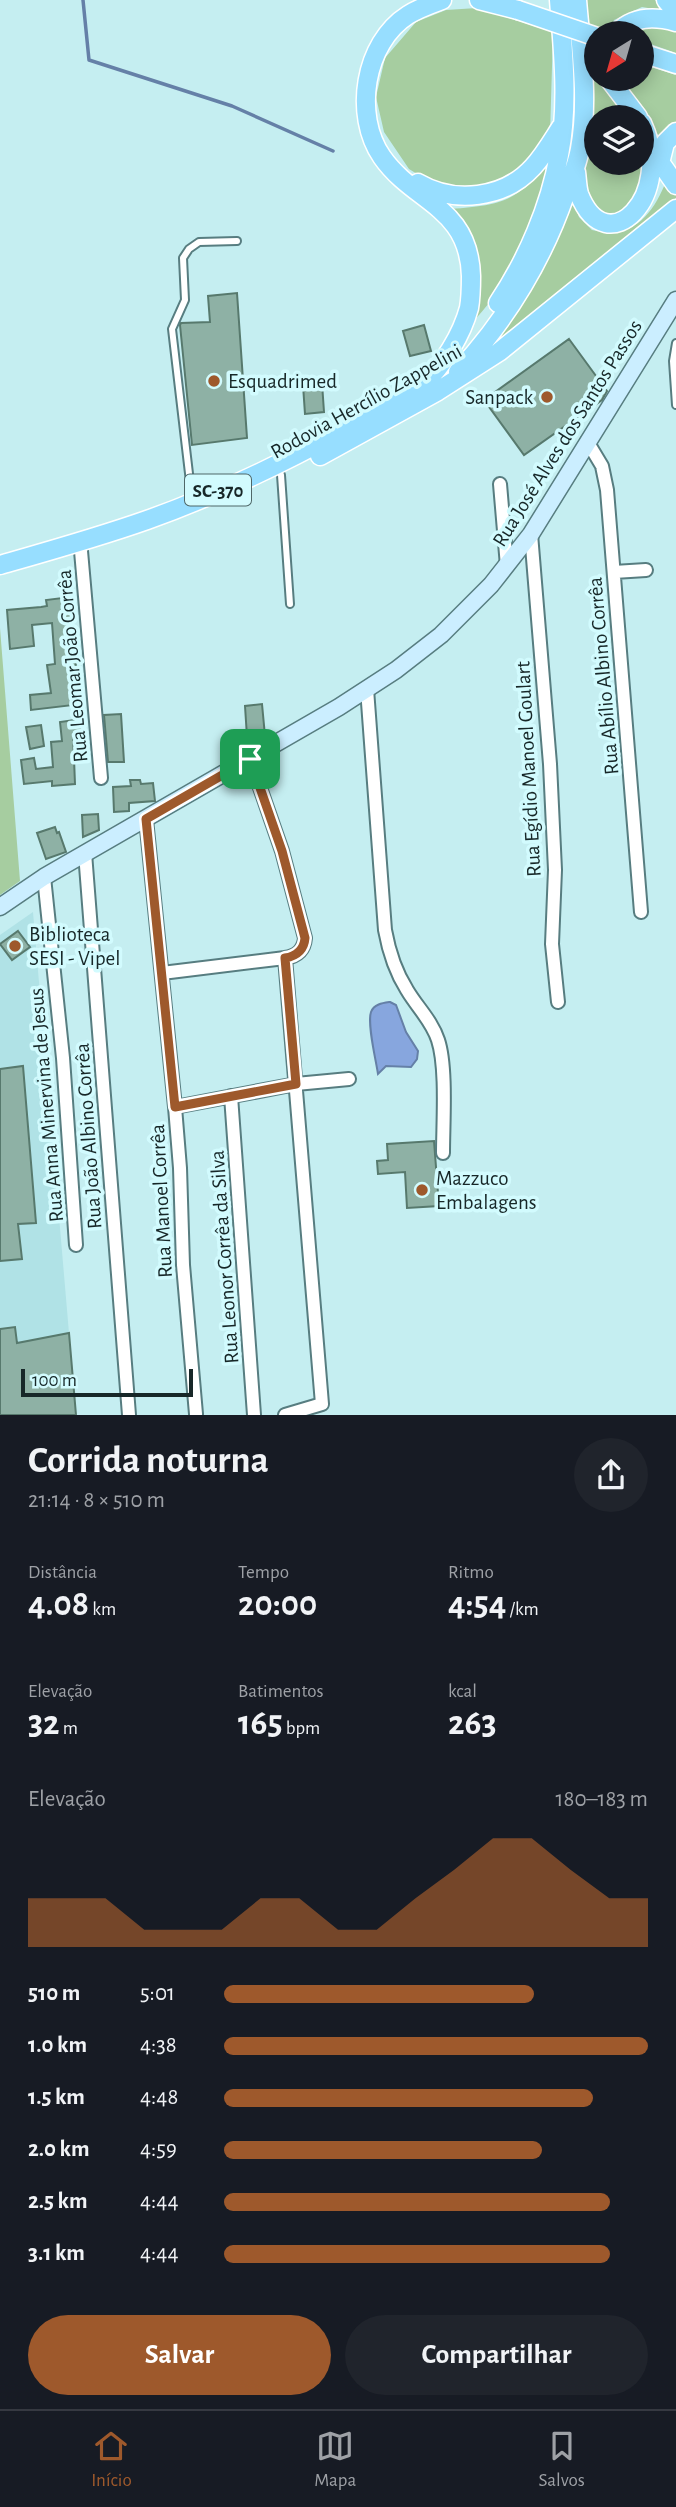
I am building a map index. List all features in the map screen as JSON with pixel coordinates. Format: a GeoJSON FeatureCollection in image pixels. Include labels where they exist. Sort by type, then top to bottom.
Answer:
{"type":"FeatureCollection","features":[{"type":"Feature","properties":{"kind":"main road","name":"Rodovia Hercílio Zappelini"},"geometry":{"type":"LineString","coordinates":[[0,575],[122,539],[208,507],[281,475],[372,429],[430,388],[441,361],[464,320],[470,298],[470,265],[465,245],[449,217],[395,172],[382,157],[368,124],[365,97],[371,62],[381,45],[407,16],[442,0]]}},
{"type":"Feature","properties":{"kind":"main road"},"geometry":{"type":"LineString","coordinates":[[480,0],[584,33]]}},
{"type":"Feature","properties":{"kind":"main road","name":"SC-370"},"geometry":{"type":"LineString","coordinates":[[430,388],[485,322],[509,286],[553,183],[563,124],[559,0]]}},
{"type":"Feature","properties":{"kind":"main road","name":"SC-370"},"geometry":{"type":"LineString","coordinates":[[430,388],[470,359],[508,309],[529,277],[557,219],[580,150],[584,96],[577,0]]}},
{"type":"Feature","properties":{"kind":"main road"},"geometry":{"type":"LineString","coordinates":[[666,0],[676,12]]}},
{"type":"Feature","properties":{"kind":"main road"},"geometry":{"type":"LineString","coordinates":[[634,21],[663,18],[676,22]]}},
{"type":"Feature","properties":{"kind":"main road"},"geometry":{"type":"LineString","coordinates":[[654,57],[676,64]]}},
{"type":"Feature","properties":{"kind":"main road"},"geometry":{"type":"LineString","coordinates":[[618,91],[629,105]]}},
{"type":"Feature","properties":{"kind":"main road"},"geometry":{"type":"LineString","coordinates":[[395,172],[429,190],[448,195],[486,194],[517,182],[532,169],[563,124]]}},
{"type":"Feature","properties":{"kind":"main road"},"geometry":{"type":"LineString","coordinates":[[575,169],[579,193],[590,212],[602,220],[625,223],[645,211],[658,193],[665,143],[676,132]]}},
{"type":"Feature","properties":{"kind":"main road"},"geometry":{"type":"LineString","coordinates":[[654,140],[661,162],[676,185]]}},
{"type":"Feature","properties":{"kind":"main road","name":"Rodovia Hercílio Zappelini"},"geometry":{"type":"LineString","coordinates":[[0,565],[107,533],[192,501],[430,388],[517,339],[676,209]]}},
{"type":"Feature","properties":{"kind":"street","name":"Rua José Alves dos Santos Passos"},"geometry":{"type":"LineString","coordinates":[[0,907],[44,877],[368,690],[440,635],[507,566],[531,534],[676,300]]}},
{"type":"Feature","properties":{"kind":"street","name":"Rua Abílio Albino Corrêa"},"geometry":{"type":"LineString","coordinates":[[587,442],[597,456],[605,477],[641,912]]}},
{"type":"Feature","properties":{"kind":"street"},"geometry":{"type":"LineString","coordinates":[[500,484],[507,566]]}},
{"type":"Feature","properties":{"kind":"street","name":"Rua Egídio Manoel Goulart"},"geometry":{"type":"LineString","coordinates":[[531,534],[550,764],[555,870],[552,944],[558,1002]]}},
{"type":"Feature","properties":{"kind":"street","name":"Rua Leomar João Corrêa"},"geometry":{"type":"LineString","coordinates":[[81,551],[101,778]]}},
{"type":"Feature","properties":{"kind":"street"},"geometry":{"type":"LineString","coordinates":[[614,572],[646,570]]}},
{"type":"Feature","properties":{"kind":"street"},"geometry":{"type":"LineString","coordinates":[[368,690],[387,940],[395,969],[439,1042],[442,1060],[443,1153]]}},
{"type":"Feature","properties":{"kind":"street"},"geometry":{"type":"LineString","coordinates":[[162,972],[285,958],[298,954],[303,948],[305,938],[284,858],[250,759]]}},
{"type":"Feature","properties":{"kind":"street","name":"Rua Manoel Corrêa"},"geometry":{"type":"LineString","coordinates":[[146,819],[175,1107],[184,1291],[196,1414]]}},
{"type":"Feature","properties":{"kind":"street","name":"Rua João Albino Corrêa"},"geometry":{"type":"LineString","coordinates":[[86,853],[129,1415]]}},
{"type":"Feature","properties":{"kind":"street","name":"Rua Anna Minervina de Jesus"},"geometry":{"type":"LineString","coordinates":[[44,877],[63,1058],[76,1245]]}},
{"type":"Feature","properties":{"kind":"street"},"geometry":{"type":"LineString","coordinates":[[285,958],[322,1404],[285,1415]]}},
{"type":"Feature","properties":{"kind":"street"},"geometry":{"type":"LineString","coordinates":[[175,1107],[296,1084],[349,1079]]}},
{"type":"Feature","properties":{"kind":"street","name":"Rua Leonor Corrêa da Silva"},"geometry":{"type":"LineString","coordinates":[[231,1096],[254,1415]]}},
{"type":"Feature","properties":{"kind":"lane"},"geometry":{"type":"LineString","coordinates":[[192,501],[172,330],[185,300],[183,258],[189,249],[199,242],[237,240]]}},
{"type":"Feature","properties":{"kind":"lane"},"geometry":{"type":"LineString","coordinates":[[676,343],[673,361],[676,405]]}},
{"type":"Feature","properties":{"kind":"lane"},"geometry":{"type":"LineString","coordinates":[[281,475],[290,604]]}},
{"type":"Feature","properties":{"kind":"shaded area"},"geometry":{"type":"Polygon","coordinates":[[[33,912],[76,1415],[0,1415],[0,935],[33,912]]]}},
{"type":"Feature","properties":{"kind":"green space"},"geometry":{"type":"Polygon","coordinates":[[[583,0],[655,0],[666,11],[642,7],[614,21],[584,21],[584,91],[611,91],[620,105],[584,105],[584,175],[645,175],[649,192],[616,217],[600,211],[591,203],[580,176],[583,0]]]}},
{"type":"Feature","properties":{"kind":"green space"},"geometry":{"type":"Polygon","coordinates":[[[477,8],[553,32],[550,135],[526,166],[489,187],[440,188],[409,169],[384,132],[376,97],[385,58],[416,22],[446,10],[477,8]]]}},
{"type":"Feature","properties":{"kind":"green space"},"geometry":{"type":"Polygon","coordinates":[[[654,26],[676,31],[676,53],[654,45],[654,26]]]}},
{"type":"Feature","properties":{"kind":"green space"},"geometry":{"type":"Polygon","coordinates":[[[654,68],[676,75],[676,125],[663,142],[654,129],[654,105],[638,105],[628,91],[654,91],[654,68]]]}},
{"type":"Feature","properties":{"kind":"green space"},"geometry":{"type":"Polygon","coordinates":[[[554,155],[525,240],[498,290],[475,320],[480,272],[470,239],[451,209],[486,205],[510,197],[531,182],[554,155]]]}},
{"type":"Feature","properties":{"kind":"green space"},"geometry":{"type":"Polygon","coordinates":[[[667,179],[676,187],[676,198],[480,356],[570,195],[579,217],[592,230],[619,231],[630,228],[648,214],[667,179]]]}},
{"type":"Feature","properties":{"kind":"green space"},"geometry":{"type":"Polygon","coordinates":[[[0,628],[20,881],[0,895],[0,628]]]}},
{"type":"Feature","properties":{"kind":"water"},"geometry":{"type":"Polygon","coordinates":[[[390,1002],[396,1005],[406,1032],[418,1051],[417,1059],[411,1067],[386,1066],[378,1074],[371,1033],[371,1012],[379,1004],[390,1002]]]}},
{"type":"Feature","properties":{"kind":"building","name":"Esquadrimed"},"geometry":{"type":"Polygon","coordinates":[[[237,293],[247,438],[192,445],[180,325],[210,322],[208,296],[237,293]]]}},
{"type":"Feature","properties":{"kind":"building"},"geometry":{"type":"Polygon","coordinates":[[[424,325],[431,351],[410,356],[403,331],[424,325]]]}},
{"type":"Feature","properties":{"kind":"building","name":"Sanpack"},"geometry":{"type":"Polygon","coordinates":[[[569,339],[607,391],[602,400],[524,455],[484,400],[569,339]]]}},
{"type":"Feature","properties":{"kind":"building"},"geometry":{"type":"Polygon","coordinates":[[[322,383],[324,412],[305,414],[303,385],[322,383]]]}},
{"type":"Feature","properties":{"kind":"building"},"geometry":{"type":"Polygon","coordinates":[[[70,597],[82,704],[31,710],[30,695],[51,693],[47,665],[55,664],[52,623],[32,625],[34,646],[10,649],[7,610],[47,606],[46,600],[70,597]]]}},
{"type":"Feature","properties":{"kind":"building"},"geometry":{"type":"Polygon","coordinates":[[[262,704],[265,736],[247,737],[245,706],[262,704]]]}},
{"type":"Feature","properties":{"kind":"building"},"geometry":{"type":"Polygon","coordinates":[[[121,714],[124,762],[108,762],[104,715],[121,714]]]}},
{"type":"Feature","properties":{"kind":"building"},"geometry":{"type":"Polygon","coordinates":[[[82,719],[83,732],[73,733],[75,784],[52,786],[52,781],[24,784],[21,760],[34,758],[36,769],[53,767],[51,742],[62,741],[60,722],[82,719]]]}},
{"type":"Feature","properties":{"kind":"building"},"geometry":{"type":"Polygon","coordinates":[[[41,725],[44,746],[30,749],[26,727],[41,725]]]}},
{"type":"Feature","properties":{"kind":"building"},"geometry":{"type":"Polygon","coordinates":[[[130,780],[140,780],[141,784],[153,783],[155,801],[129,803],[129,811],[114,812],[113,787],[131,786],[130,780]]]}},
{"type":"Feature","properties":{"kind":"building"},"geometry":{"type":"Polygon","coordinates":[[[98,814],[99,830],[83,837],[82,815],[98,814]]]}},
{"type":"Feature","properties":{"kind":"building"},"geometry":{"type":"Polygon","coordinates":[[[55,827],[66,852],[46,859],[37,833],[55,827]]]}},
{"type":"Feature","properties":{"kind":"building","name":"Biblioteca SESI - Vipel"},"geometry":{"type":"Polygon","coordinates":[[[18,931],[30,947],[12,960],[0,944],[18,931]]]}},
{"type":"Feature","properties":{"kind":"building"},"geometry":{"type":"Polygon","coordinates":[[[23,1066],[36,1223],[18,1224],[22,1259],[0,1261],[0,1069],[23,1066]]]}},
{"type":"Feature","properties":{"kind":"building","name":"Mazzuco Embalagens"},"geometry":{"type":"Polygon","coordinates":[[[434,1141],[439,1206],[407,1208],[405,1172],[378,1174],[377,1161],[388,1160],[387,1144],[434,1141]]]}},
{"type":"Feature","properties":{"kind":"building"},"geometry":{"type":"Polygon","coordinates":[[[15,1327],[17,1343],[69,1333],[76,1415],[0,1415],[0,1329],[15,1327]]]}},
{"type":"Feature","properties":{"kind":"waterway"},"geometry":{"type":"LineString","coordinates":[[83,0],[89,60],[232,106],[333,151]]}},
{"type":"Feature","properties":{"kind":"place","name":"Esquadrimed"},"geometry":{"type":"Point","coordinates":[214,381]}},
{"type":"Feature","properties":{"kind":"place","name":"Sanpack"},"geometry":{"type":"Point","coordinates":[547,397]}},
{"type":"Feature","properties":{"kind":"place","name":"Biblioteca SESI - Vipel"},"geometry":{"type":"Point","coordinates":[15,946]}},
{"type":"Feature","properties":{"kind":"place","name":"Mazzuco Embalagens"},"geometry":{"type":"Point","coordinates":[422,1190]}},
{"type":"Feature","properties":{"kind":"route"},"geometry":{"type":"LineString","coordinates":[[250,759],[282,851],[305,938],[303,948],[298,954],[285,958],[296,1084],[175,1107],[146,819],[250,759]]}}]}
